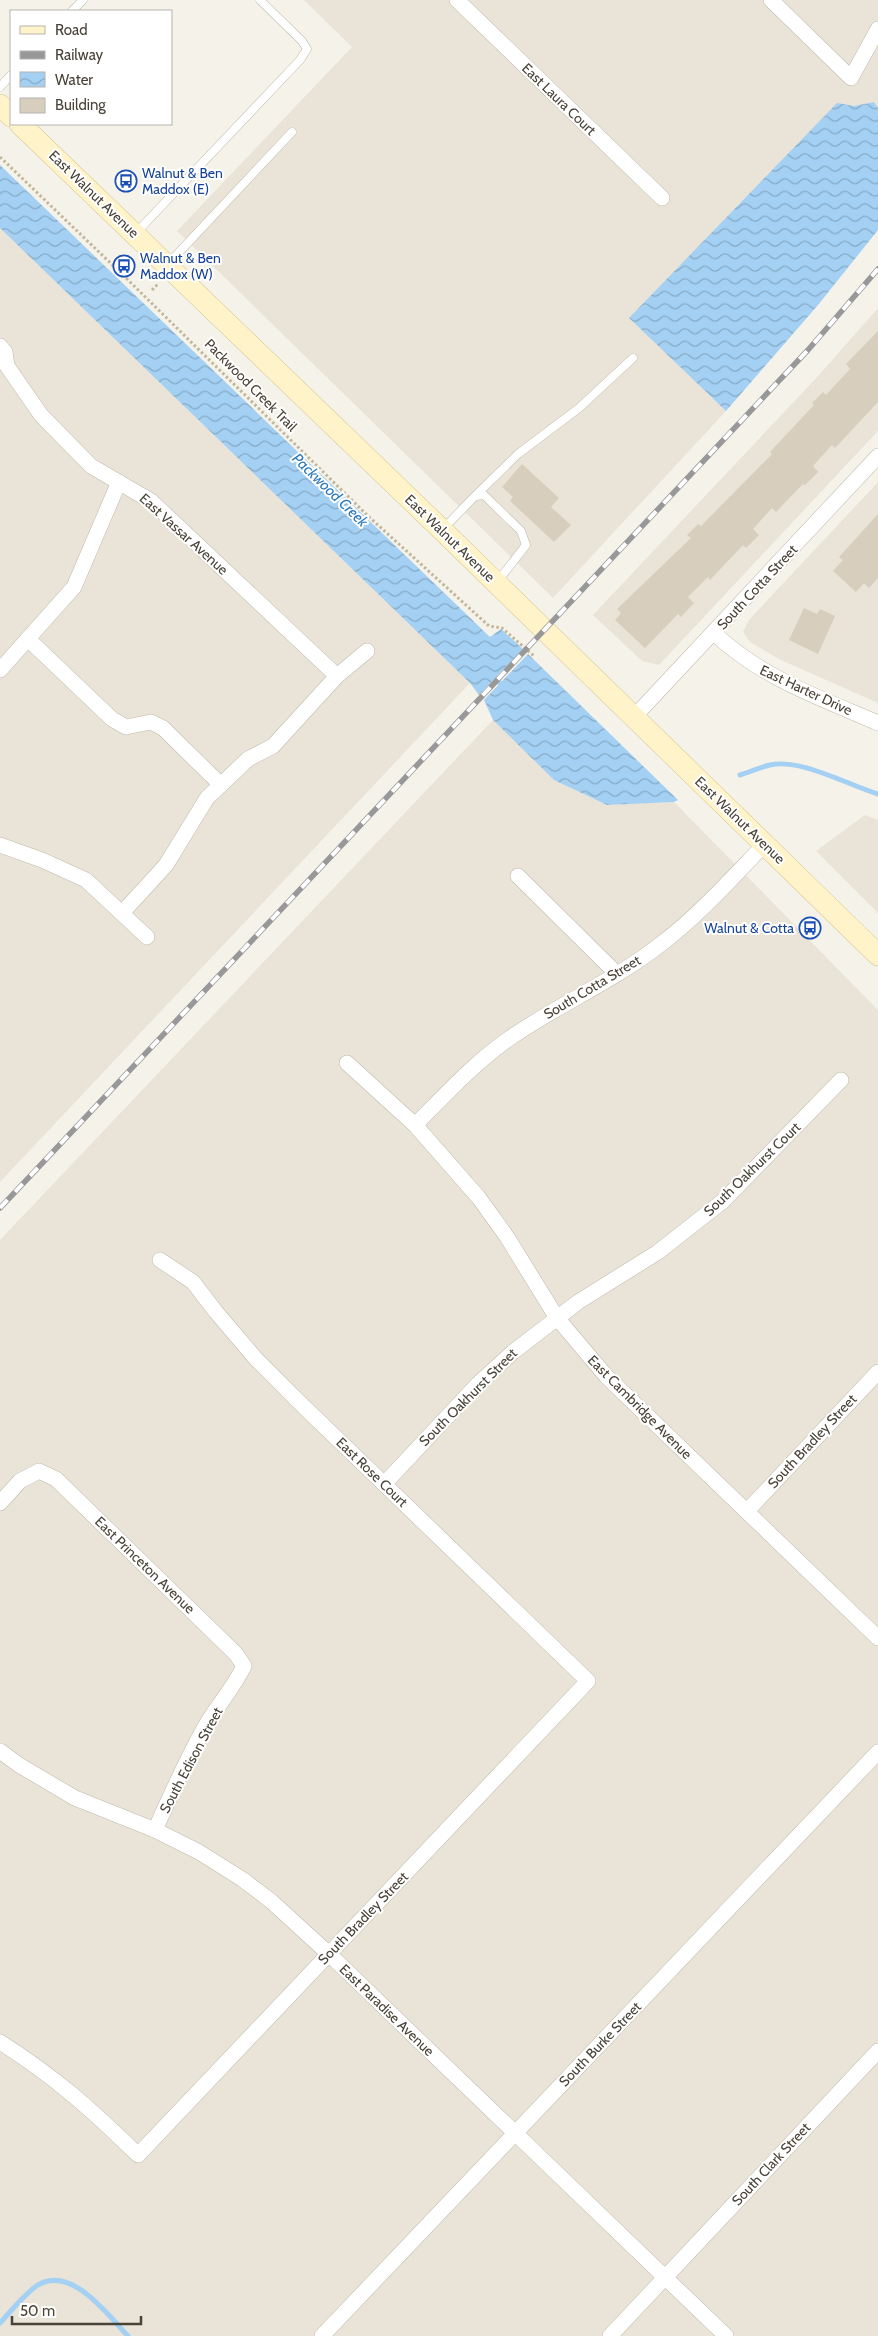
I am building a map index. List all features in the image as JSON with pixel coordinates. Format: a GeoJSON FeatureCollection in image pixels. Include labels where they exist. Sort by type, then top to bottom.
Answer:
{"type":"FeatureCollection","features":[{"type":"Feature","properties":{"kind":"main road"},"geometry":{"type":"LineString","coordinates":[[0,105],[10,115]]}},
{"type":"Feature","properties":{"kind":"main road","name":"East Walnut Avenue"},"geometry":{"type":"LineString","coordinates":[[21,125],[496,582],[878,955]]}},
{"type":"Feature","properties":{"kind":"street","name":"East Laura Court"},"geometry":{"type":"LineString","coordinates":[[457,0],[662,198]]}},
{"type":"Feature","properties":{"kind":"street"},"geometry":{"type":"LineString","coordinates":[[771,0],[851,78],[878,30]]}},
{"type":"Feature","properties":{"kind":"street","name":"East Vassar Avenue"},"geometry":{"type":"LineString","coordinates":[[0,346],[5,352],[3,369],[41,415],[91,466],[152,501],[337,676]]}},
{"type":"Feature","properties":{"kind":"street","name":"South Cotta Street"},"geometry":{"type":"LineString","coordinates":[[634,717],[878,456]]}},
{"type":"Feature","properties":{"kind":"street"},"geometry":{"type":"LineString","coordinates":[[0,670],[74,587],[119,482]]}},
{"type":"Feature","properties":{"kind":"street","name":"East Harter Drive"},"geometry":{"type":"LineString","coordinates":[[714,633],[738,655],[768,674],[878,724]]}},
{"type":"Feature","properties":{"kind":"street"},"geometry":{"type":"LineString","coordinates":[[28,639],[112,719],[126,726],[151,722],[163,728],[220,784]]}},
{"type":"Feature","properties":{"kind":"street"},"geometry":{"type":"LineString","coordinates":[[122,913],[166,865],[207,798],[220,784],[248,759],[273,746],[337,676],[367,651]]}},
{"type":"Feature","properties":{"kind":"street","name":"South Cotta Street"},"geometry":{"type":"LineString","coordinates":[[415,1124],[464,1076],[508,1039],[556,1008],[617,974],[661,945],[694,916],[765,844]]}},
{"type":"Feature","properties":{"kind":"street"},"geometry":{"type":"LineString","coordinates":[[0,845],[42,860],[86,880],[147,937]]}},
{"type":"Feature","properties":{"kind":"street"},"geometry":{"type":"LineString","coordinates":[[518,876],[617,974]]}},
{"type":"Feature","properties":{"kind":"street","name":"East Cambridge Avenue"},"geometry":{"type":"LineString","coordinates":[[347,1063],[415,1124],[478,1198],[507,1238],[557,1318],[607,1378],[878,1638]]}},
{"type":"Feature","properties":{"kind":"street","name":"South Oakhurst Court"},"geometry":{"type":"LineString","coordinates":[[557,1318],[578,1302],[658,1252],[723,1201],[840,1080]]}},
{"type":"Feature","properties":{"kind":"street","name":"East Rose Court"},"geometry":{"type":"LineString","coordinates":[[160,1260],[193,1282],[256,1359],[588,1681]]}},
{"type":"Feature","properties":{"kind":"street","name":"South Oakhurst Street"},"geometry":{"type":"LineString","coordinates":[[385,1483],[479,1383],[512,1352],[557,1318]]}},
{"type":"Feature","properties":{"kind":"street","name":"South Bradley Street"},"geometry":{"type":"LineString","coordinates":[[747,1511],[878,1372]]}},
{"type":"Feature","properties":{"kind":"street","name":"East Princeton Avenue"},"geometry":{"type":"LineString","coordinates":[[0,1503],[20,1481],[39,1471],[56,1479],[236,1654],[244,1666]]}},
{"type":"Feature","properties":{"kind":"street","name":"South Edison Street"},"geometry":{"type":"LineString","coordinates":[[155,1830],[178,1778],[207,1723],[238,1679],[244,1666]]}},
{"type":"Feature","properties":{"kind":"street","name":"South Bradley Street"},"geometry":{"type":"LineString","coordinates":[[0,2042],[38,2066],[86,2104],[138,2155],[588,1681]]}},
{"type":"Feature","properties":{"kind":"street","name":"East Paradise Avenue"},"geometry":{"type":"LineString","coordinates":[[0,1751],[19,1765],[75,1798],[155,1830],[199,1852],[242,1879],[271,1901],[329,1954],[726,2336]]}},
{"type":"Feature","properties":{"kind":"street","name":"South Burke Street"},"geometry":{"type":"LineString","coordinates":[[322,2336],[878,1752]]}},
{"type":"Feature","properties":{"kind":"street","name":"South Clark Street"},"geometry":{"type":"LineString","coordinates":[[610,2336],[878,2051]]}},
{"type":"Feature","properties":{"kind":"lane"},"geometry":{"type":"LineString","coordinates":[[73,10],[83,0]]}},
{"type":"Feature","properties":{"kind":"lane"},"geometry":{"type":"LineString","coordinates":[[136,234],[300,60],[307,49],[302,41],[260,0]]}},
{"type":"Feature","properties":{"kind":"lane"},"geometry":{"type":"LineString","coordinates":[[0,87],[10,76]]}},
{"type":"Feature","properties":{"kind":"lane"},"geometry":{"type":"LineString","coordinates":[[167,265],[292,132]]}},
{"type":"Feature","properties":{"kind":"lane"},"geometry":{"type":"LineString","coordinates":[[442,530],[518,454],[580,408],[633,358]]}},
{"type":"Feature","properties":{"kind":"lane"},"geometry":{"type":"LineString","coordinates":[[475,496],[484,495],[506,516],[521,531],[526,545],[496,582]]}},
{"type":"Feature","properties":{"kind":"path","name":"Packwood Creek Trail"},"geometry":{"type":"LineString","coordinates":[[0,157],[368,516],[489,626],[502,628],[534,656]]}},
{"type":"Feature","properties":{"kind":"shaded area"},"geometry":{"type":"Polygon","coordinates":[[[304,0],[878,0],[878,108],[874,102],[854,106],[842,105],[629,318],[726,411],[553,598],[177,231],[352,47],[304,0]]]}},
{"type":"Feature","properties":{"kind":"shaded area"},"geometry":{"type":"Polygon","coordinates":[[[0,228],[470,683],[0,1182],[0,228]]]}},
{"type":"Feature","properties":{"kind":"shaded area"},"geometry":{"type":"Polygon","coordinates":[[[878,308],[878,431],[659,665],[642,661],[593,615],[819,375],[878,308]]]}},
{"type":"Feature","properties":{"kind":"shaded area"},"geometry":{"type":"Polygon","coordinates":[[[878,482],[878,703],[781,660],[750,642],[743,632],[749,620],[878,482]]]}},
{"type":"Feature","properties":{"kind":"shaded area"},"geometry":{"type":"Polygon","coordinates":[[[493,720],[554,780],[607,805],[674,802],[878,1010],[878,2336],[0,2336],[0,1240],[493,720]]]}},
{"type":"Feature","properties":{"kind":"shaded area"},"geometry":{"type":"Polygon","coordinates":[[[865,815],[878,820],[878,913],[816,851],[865,815]]]}},
{"type":"Feature","properties":{"kind":"water"},"geometry":{"type":"Polygon","coordinates":[[[874,102],[878,108],[878,230],[818,305],[726,411],[629,318],[837,103],[854,106],[874,102]]]}},
{"type":"Feature","properties":{"kind":"water"},"geometry":{"type":"Polygon","coordinates":[[[0,165],[490,637],[501,629],[523,649],[479,695],[470,683],[0,228],[0,165]]]}},
{"type":"Feature","properties":{"kind":"water"},"geometry":{"type":"Polygon","coordinates":[[[528,654],[678,800],[674,802],[607,805],[554,780],[493,720],[484,700],[528,654]]]}},
{"type":"Feature","properties":{"kind":"building"},"geometry":{"type":"Polygon","coordinates":[[[878,331],[878,402],[835,448],[832,445],[813,466],[818,472],[805,485],[803,484],[776,512],[772,508],[753,529],[759,535],[746,548],[743,545],[710,580],[708,577],[688,597],[694,603],[681,617],[678,614],[645,648],[615,620],[621,613],[617,609],[691,538],[687,535],[698,524],[701,526],[772,454],[770,452],[814,405],[812,403],[823,392],[826,395],[850,369],[846,364],[878,331]]]}},
{"type":"Feature","properties":{"kind":"building"},"geometry":{"type":"Polygon","coordinates":[[[522,464],[559,498],[551,507],[571,525],[554,542],[510,501],[513,497],[502,487],[522,464]]]}},
{"type":"Feature","properties":{"kind":"building"},"geometry":{"type":"Polygon","coordinates":[[[878,514],[878,578],[869,588],[864,583],[856,592],[833,571],[843,560],[839,557],[878,514]]]}},
{"type":"Feature","properties":{"kind":"building"},"geometry":{"type":"Polygon","coordinates":[[[804,608],[817,614],[820,609],[835,616],[818,654],[789,640],[804,608]]]}},
{"type":"Feature","properties":{"kind":"waterway","name":"Packwood Creek"},"geometry":{"type":"LineString","coordinates":[[491,673],[504,688]]}},
{"type":"Feature","properties":{"kind":"waterway","name":"Packwood Creek"},"geometry":{"type":"LineString","coordinates":[[740,775],[770,765],[795,765],[878,794]]}},
{"type":"Feature","properties":{"kind":"waterway"},"geometry":{"type":"LineString","coordinates":[[0,2323],[35,2287],[48,2281],[61,2281],[74,2286],[86,2294],[128,2336]]}},
{"type":"Feature","properties":{"kind":"railway"},"geometry":{"type":"LineString","coordinates":[[0,1208],[808,350],[878,269]]}},
{"type":"Feature","properties":{"kind":"place","name":"Walnut & Ben Maddox (E)"},"geometry":{"type":"Point","coordinates":[126,181]}},
{"type":"Feature","properties":{"kind":"place","name":"Walnut & Ben Maddox (W)"},"geometry":{"type":"Point","coordinates":[124,266]}},
{"type":"Feature","properties":{"kind":"place","name":"Walnut & Cotta"},"geometry":{"type":"Point","coordinates":[810,928]}}]}
